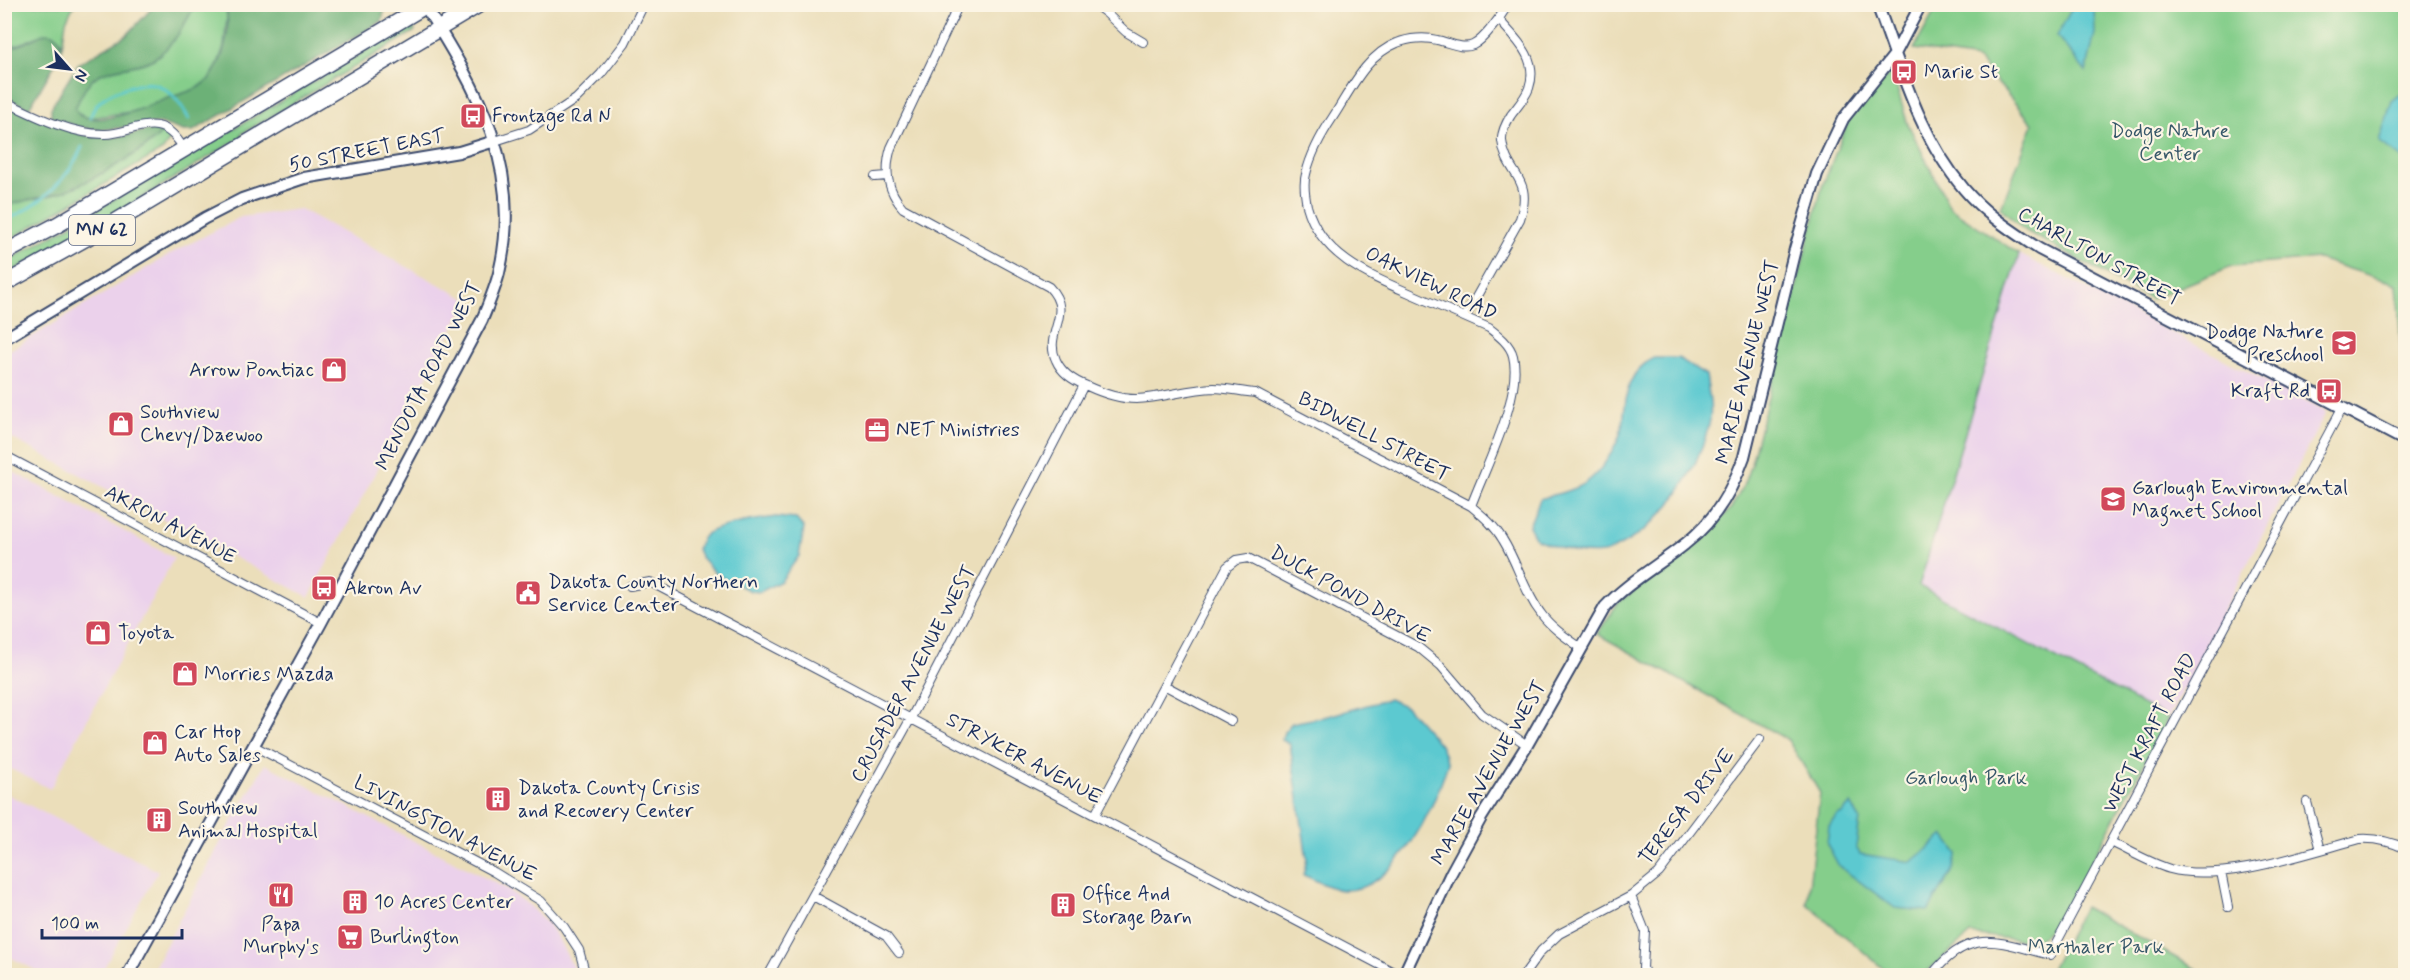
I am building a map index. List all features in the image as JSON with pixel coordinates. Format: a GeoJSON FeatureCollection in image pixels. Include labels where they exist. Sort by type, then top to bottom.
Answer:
{"type":"FeatureCollection","features":[{"type":"Feature","properties":{"kind":"highway","name":"MN 62"},"geometry":{"type":"LineString","coordinates":[[4,284],[440,30],[480,4]]}},
{"type":"Feature","properties":{"kind":"highway","name":"MN 62"},"geometry":{"type":"LineString","coordinates":[[4,253],[426,5]]}},
{"type":"Feature","properties":{"kind":"street","name":"50 STREET EAST"},"geometry":{"type":"LineString","coordinates":[[4,339],[205,218],[242,199],[304,178],[459,152],[529,130],[576,99],[601,74],[625,43],[644,4]]}},
{"type":"Feature","properties":{"kind":"street"},"geometry":{"type":"LineString","coordinates":[[875,177],[887,176],[887,162],[891,148],[959,4]]}},
{"type":"Feature","properties":{"kind":"street"},"geometry":{"type":"LineString","coordinates":[[1094,4],[1126,32],[1143,42]]}},
{"type":"Feature","properties":{"kind":"street","name":"OAKVIEW ROAD"},"geometry":{"type":"LineString","coordinates":[[1471,506],[1514,394],[1513,355],[1503,339],[1489,328],[1368,275],[1338,255],[1321,237],[1311,219],[1305,197],[1305,176],[1317,141],[1366,67],[1379,53],[1397,43],[1417,38],[1459,46],[1473,45],[1499,20],[1508,4]]}},
{"type":"Feature","properties":{"kind":"street","name":"CHARLTON STREET"},"geometry":{"type":"LineString","coordinates":[[1877,4],[1917,113],[1935,150],[1965,190],[1998,222],[2039,249],[2406,441]]}},
{"type":"Feature","properties":{"kind":"street","name":"MARIE AVENUE WEST"},"geometry":{"type":"LineString","coordinates":[[1402,975],[1480,818],[1527,746],[1581,648],[1609,603],[1699,532],[1715,515],[1731,488],[1744,457],[1798,238],[1817,174],[1844,119],[1895,54],[1921,4]]}},
{"type":"Feature","properties":{"kind":"street","name":"MENDOTA ROAD WEST"},"geometry":{"type":"LineString","coordinates":[[127,975],[321,623],[482,320],[499,274],[506,238],[507,206],[503,173],[495,141],[490,123],[426,5]]}},
{"type":"Feature","properties":{"kind":"street"},"geometry":{"type":"LineString","coordinates":[[1465,317],[1520,219],[1525,204],[1522,183],[1505,155],[1502,138],[1505,124],[1529,89],[1532,66],[1525,49],[1499,20]]}},
{"type":"Feature","properties":{"kind":"street"},"geometry":{"type":"LineString","coordinates":[[4,101],[63,125],[95,134],[113,134],[158,126],[175,136],[184,149]]}},
{"type":"Feature","properties":{"kind":"street","name":"BIDWELL STREET"},"geometry":{"type":"LineString","coordinates":[[887,176],[895,199],[909,212],[1043,283],[1053,291],[1059,302],[1061,315],[1052,341],[1054,357],[1062,370],[1084,385],[1110,395],[1135,399],[1215,388],[1255,393],[1471,506],[1503,539],[1529,595],[1542,615],[1559,633],[1581,648]]}},
{"type":"Feature","properties":{"kind":"street","name":"CRUSADER AVENUE WEST"},"geometry":{"type":"LineString","coordinates":[[768,975],[911,718],[1084,385]]}},
{"type":"Feature","properties":{"kind":"street","name":"WEST KRAFT ROAD"},"geometry":{"type":"LineString","coordinates":[[1931,975],[1941,962],[1957,949],[1974,942],[1994,941],[2050,955],[2342,408]]}},
{"type":"Feature","properties":{"kind":"street","name":"AKRON AVENUE"},"geometry":{"type":"LineString","coordinates":[[4,455],[321,623]]}},
{"type":"Feature","properties":{"kind":"street","name":"DUCK POND DRIVE"},"geometry":{"type":"LineString","coordinates":[[1095,815],[1227,567],[1236,560],[1248,558],[1418,647],[1441,666],[1482,714],[1527,746]]}},
{"type":"Feature","properties":{"kind":"street","name":"STRYKER AVENUE"},"geometry":{"type":"LineString","coordinates":[[630,586],[650,582],[1402,975]]}},
{"type":"Feature","properties":{"kind":"street"},"geometry":{"type":"LineString","coordinates":[[1164,686],[1231,721]]}},
{"type":"Feature","properties":{"kind":"street","name":"TERESA DRIVE"},"geometry":{"type":"LineString","coordinates":[[1523,975],[1541,951],[1559,934],[1631,896],[1659,873],[1760,739]]}},
{"type":"Feature","properties":{"kind":"street","name":"LIVINGSTON AVENUE"},"geometry":{"type":"LineString","coordinates":[[254,746],[494,872],[541,900],[564,927],[579,951],[585,975]]}},
{"type":"Feature","properties":{"kind":"street"},"geometry":{"type":"LineString","coordinates":[[2307,802],[2320,849]]}},
{"type":"Feature","properties":{"kind":"street"},"geometry":{"type":"LineString","coordinates":[[2111,842],[2169,869],[2196,873],[2235,871],[2360,839],[2376,838],[2406,849]]}},
{"type":"Feature","properties":{"kind":"street"},"geometry":{"type":"LineString","coordinates":[[2221,872],[2228,907]]}},
{"type":"Feature","properties":{"kind":"street"},"geometry":{"type":"LineString","coordinates":[[813,896],[886,936],[899,953]]}},
{"type":"Feature","properties":{"kind":"street"},"geometry":{"type":"LineString","coordinates":[[1631,896],[1645,931],[1643,968],[1646,975]]}},
{"type":"Feature","properties":{"kind":"shaded area"},"geometry":{"type":"Polygon","coordinates":[[[300,209],[468,300],[309,597],[4,434],[5,353],[170,254],[241,217],[300,209]]]}},
{"type":"Feature","properties":{"kind":"shaded area","name":"Garlough Environmental Magnet School"},"geometry":{"type":"Polygon","coordinates":[[[2019,254],[2326,412],[2168,718],[1919,586],[2019,254]]]}},
{"type":"Feature","properties":{"kind":"shaded area"},"geometry":{"type":"Polygon","coordinates":[[[4,467],[174,558],[50,789],[5,766],[4,467]]]}},
{"type":"Feature","properties":{"kind":"shaded area","name":"10 Acres Center"},"geometry":{"type":"Polygon","coordinates":[[[265,764],[505,888],[524,901],[548,924],[572,965],[574,975],[150,975],[265,764]]]}},
{"type":"Feature","properties":{"kind":"shaded area"},"geometry":{"type":"Polygon","coordinates":[[[5,793],[158,871],[100,975],[45,975],[8,956],[5,962],[5,793]]]}},
{"type":"Feature","properties":{"kind":"green space"},"geometry":{"type":"Polygon","coordinates":[[[5,5],[74,5],[66,21],[62,47],[62,43],[54,34],[41,36],[5,49],[5,5]]]}},
{"type":"Feature","properties":{"kind":"green space"},"geometry":{"type":"Polygon","coordinates":[[[155,5],[195,5],[178,35],[160,54],[138,65],[98,75],[92,80],[75,108],[79,115],[99,119],[124,114],[190,91],[205,83],[219,63],[225,44],[228,23],[225,5],[391,5],[384,12],[382,21],[193,131],[183,131],[161,123],[100,130],[79,127],[51,117],[51,108],[78,64],[127,35],[155,5]]]}},
{"type":"Feature","properties":{"kind":"green space"},"geometry":{"type":"Polygon","coordinates":[[[195,5],[225,5],[227,17],[224,46],[217,67],[208,81],[195,89],[136,111],[90,118],[77,112],[75,108],[92,80],[98,75],[138,65],[160,54],[178,35],[195,5]]]}},
{"type":"Feature","properties":{"kind":"green space","name":"Dodge Nature Center"},"geometry":{"type":"Polygon","coordinates":[[[1938,5],[2405,5],[2405,414],[2397,284],[2318,259],[2232,266],[2151,299],[2024,230],[2001,208],[2033,124],[1977,59],[1914,49],[1938,5]]]}},
{"type":"Feature","properties":{"kind":"green space"},"geometry":{"type":"Polygon","coordinates":[[[411,24],[415,31],[241,134],[242,137],[111,216],[5,275],[5,262],[411,24]]]}},
{"type":"Feature","properties":{"kind":"green space"},"geometry":{"type":"Polygon","coordinates":[[[45,33],[57,36],[61,54],[29,108],[5,97],[5,49],[20,45],[45,33]]]}},
{"type":"Feature","properties":{"kind":"green space","name":"Garlough Park"},"geometry":{"type":"Polygon","coordinates":[[[1892,71],[1907,122],[1950,208],[2019,254],[1919,586],[2168,718],[2081,882],[2055,924],[2036,942],[1970,934],[1923,975],[1891,975],[1807,904],[1820,793],[1788,740],[1597,634],[1618,603],[1704,538],[1731,508],[1742,489],[1751,464],[1822,187],[1849,119],[1892,71]]]}},
{"type":"Feature","properties":{"kind":"green space"},"geometry":{"type":"Polygon","coordinates":[[[4,105],[88,136],[113,137],[148,131],[162,132],[143,149],[83,183],[45,197],[5,207],[4,105]]]}},
{"type":"Feature","properties":{"kind":"green space"},"geometry":{"type":"Polygon","coordinates":[[[162,132],[169,138],[163,150],[5,242],[5,207],[51,195],[83,183],[129,158],[162,132]]]}},
{"type":"Feature","properties":{"kind":"green space","name":"Marthaler Park"},"geometry":{"type":"Polygon","coordinates":[[[2084,907],[2207,975],[2048,975],[2084,907]]]}},
{"type":"Feature","properties":{"kind":"water"},"geometry":{"type":"Polygon","coordinates":[[[2076,5],[2088,5],[2094,9],[2095,33],[2086,72],[2057,36],[2072,8],[2076,5]]]}},
{"type":"Feature","properties":{"kind":"water"},"geometry":{"type":"Polygon","coordinates":[[[2405,91],[2405,161],[2379,141],[2392,101],[2405,91]]]}},
{"type":"Feature","properties":{"kind":"water"},"geometry":{"type":"Polygon","coordinates":[[[1653,358],[1678,358],[1706,375],[1710,406],[1709,425],[1696,460],[1678,493],[1653,522],[1639,534],[1607,552],[1593,554],[1577,552],[1536,539],[1529,526],[1540,499],[1583,484],[1601,468],[1618,440],[1629,385],[1641,367],[1653,358]]]}},
{"type":"Feature","properties":{"kind":"water"},"geometry":{"type":"Polygon","coordinates":[[[776,517],[796,519],[804,528],[799,556],[781,581],[760,592],[751,591],[717,575],[700,556],[697,549],[703,537],[709,532],[738,523],[776,517]]]}},
{"type":"Feature","properties":{"kind":"water"},"geometry":{"type":"Polygon","coordinates":[[[1389,699],[1407,707],[1440,745],[1448,763],[1423,823],[1396,862],[1380,877],[1362,887],[1342,890],[1327,886],[1303,875],[1307,859],[1290,744],[1282,740],[1284,732],[1292,723],[1328,716],[1389,699]]]}},
{"type":"Feature","properties":{"kind":"water"},"geometry":{"type":"Polygon","coordinates":[[[1851,804],[1860,819],[1856,847],[1860,854],[1912,862],[1944,835],[1958,854],[1952,872],[1928,911],[1895,908],[1839,866],[1827,844],[1829,826],[1837,815],[1851,804]]]}},
{"type":"Feature","properties":{"kind":"waterway"},"geometry":{"type":"LineString","coordinates":[[90,118],[96,106],[107,96],[138,84],[152,84],[167,91],[189,119]]}},
{"type":"Feature","properties":{"kind":"waterway"},"geometry":{"type":"LineString","coordinates":[[4,221],[28,208],[50,192],[76,160],[82,147]]}},
{"type":"Feature","properties":{"kind":"place","name":"Marie St"},"geometry":{"type":"Point","coordinates":[1904,72]}},
{"type":"Feature","properties":{"kind":"place","name":"Frontage Rd N"},"geometry":{"type":"Point","coordinates":[473,116]}},
{"type":"Feature","properties":{"kind":"place","name":"Dodge Nature Preschool"},"geometry":{"type":"Point","coordinates":[2344,343]}},
{"type":"Feature","properties":{"kind":"place","name":"Arrow Pontiac"},"geometry":{"type":"Point","coordinates":[334,370]}},
{"type":"Feature","properties":{"kind":"place","name":"Kraft Rd"},"geometry":{"type":"Point","coordinates":[2329,391]}},
{"type":"Feature","properties":{"kind":"place","name":"Southview Chevy/Daewoo"},"geometry":{"type":"Point","coordinates":[121,424]}},
{"type":"Feature","properties":{"kind":"place","name":"NET Ministries"},"geometry":{"type":"Point","coordinates":[877,430]}},
{"type":"Feature","properties":{"kind":"place","name":"Garlough Environmental Magnet School"},"geometry":{"type":"Point","coordinates":[2113,499]}},
{"type":"Feature","properties":{"kind":"place","name":"Akron Av"},"geometry":{"type":"Point","coordinates":[324,588]}},
{"type":"Feature","properties":{"kind":"place","name":"Dakota County Northern Service Center"},"geometry":{"type":"Point","coordinates":[528,593]}},
{"type":"Feature","properties":{"kind":"place","name":"Toyota"},"geometry":{"type":"Point","coordinates":[98,633]}},
{"type":"Feature","properties":{"kind":"place","name":"Morries Mazda"},"geometry":{"type":"Point","coordinates":[185,674]}},
{"type":"Feature","properties":{"kind":"place","name":"Car Hop Auto Sales"},"geometry":{"type":"Point","coordinates":[155,743]}},
{"type":"Feature","properties":{"kind":"place","name":"Dakota County Crisis and Recovery Center"},"geometry":{"type":"Point","coordinates":[498,799]}},
{"type":"Feature","properties":{"kind":"place","name":"Southview Animal Hospital"},"geometry":{"type":"Point","coordinates":[159,820]}},
{"type":"Feature","properties":{"kind":"place","name":"Papa Murphy's"},"geometry":{"type":"Point","coordinates":[281,895]}},
{"type":"Feature","properties":{"kind":"place","name":"10 Acres Center"},"geometry":{"type":"Point","coordinates":[355,902]}},
{"type":"Feature","properties":{"kind":"place","name":"Office And Storage Barn"},"geometry":{"type":"Point","coordinates":[1063,905]}},
{"type":"Feature","properties":{"kind":"place","name":"Burlington"},"geometry":{"type":"Point","coordinates":[350,937]}}]}
